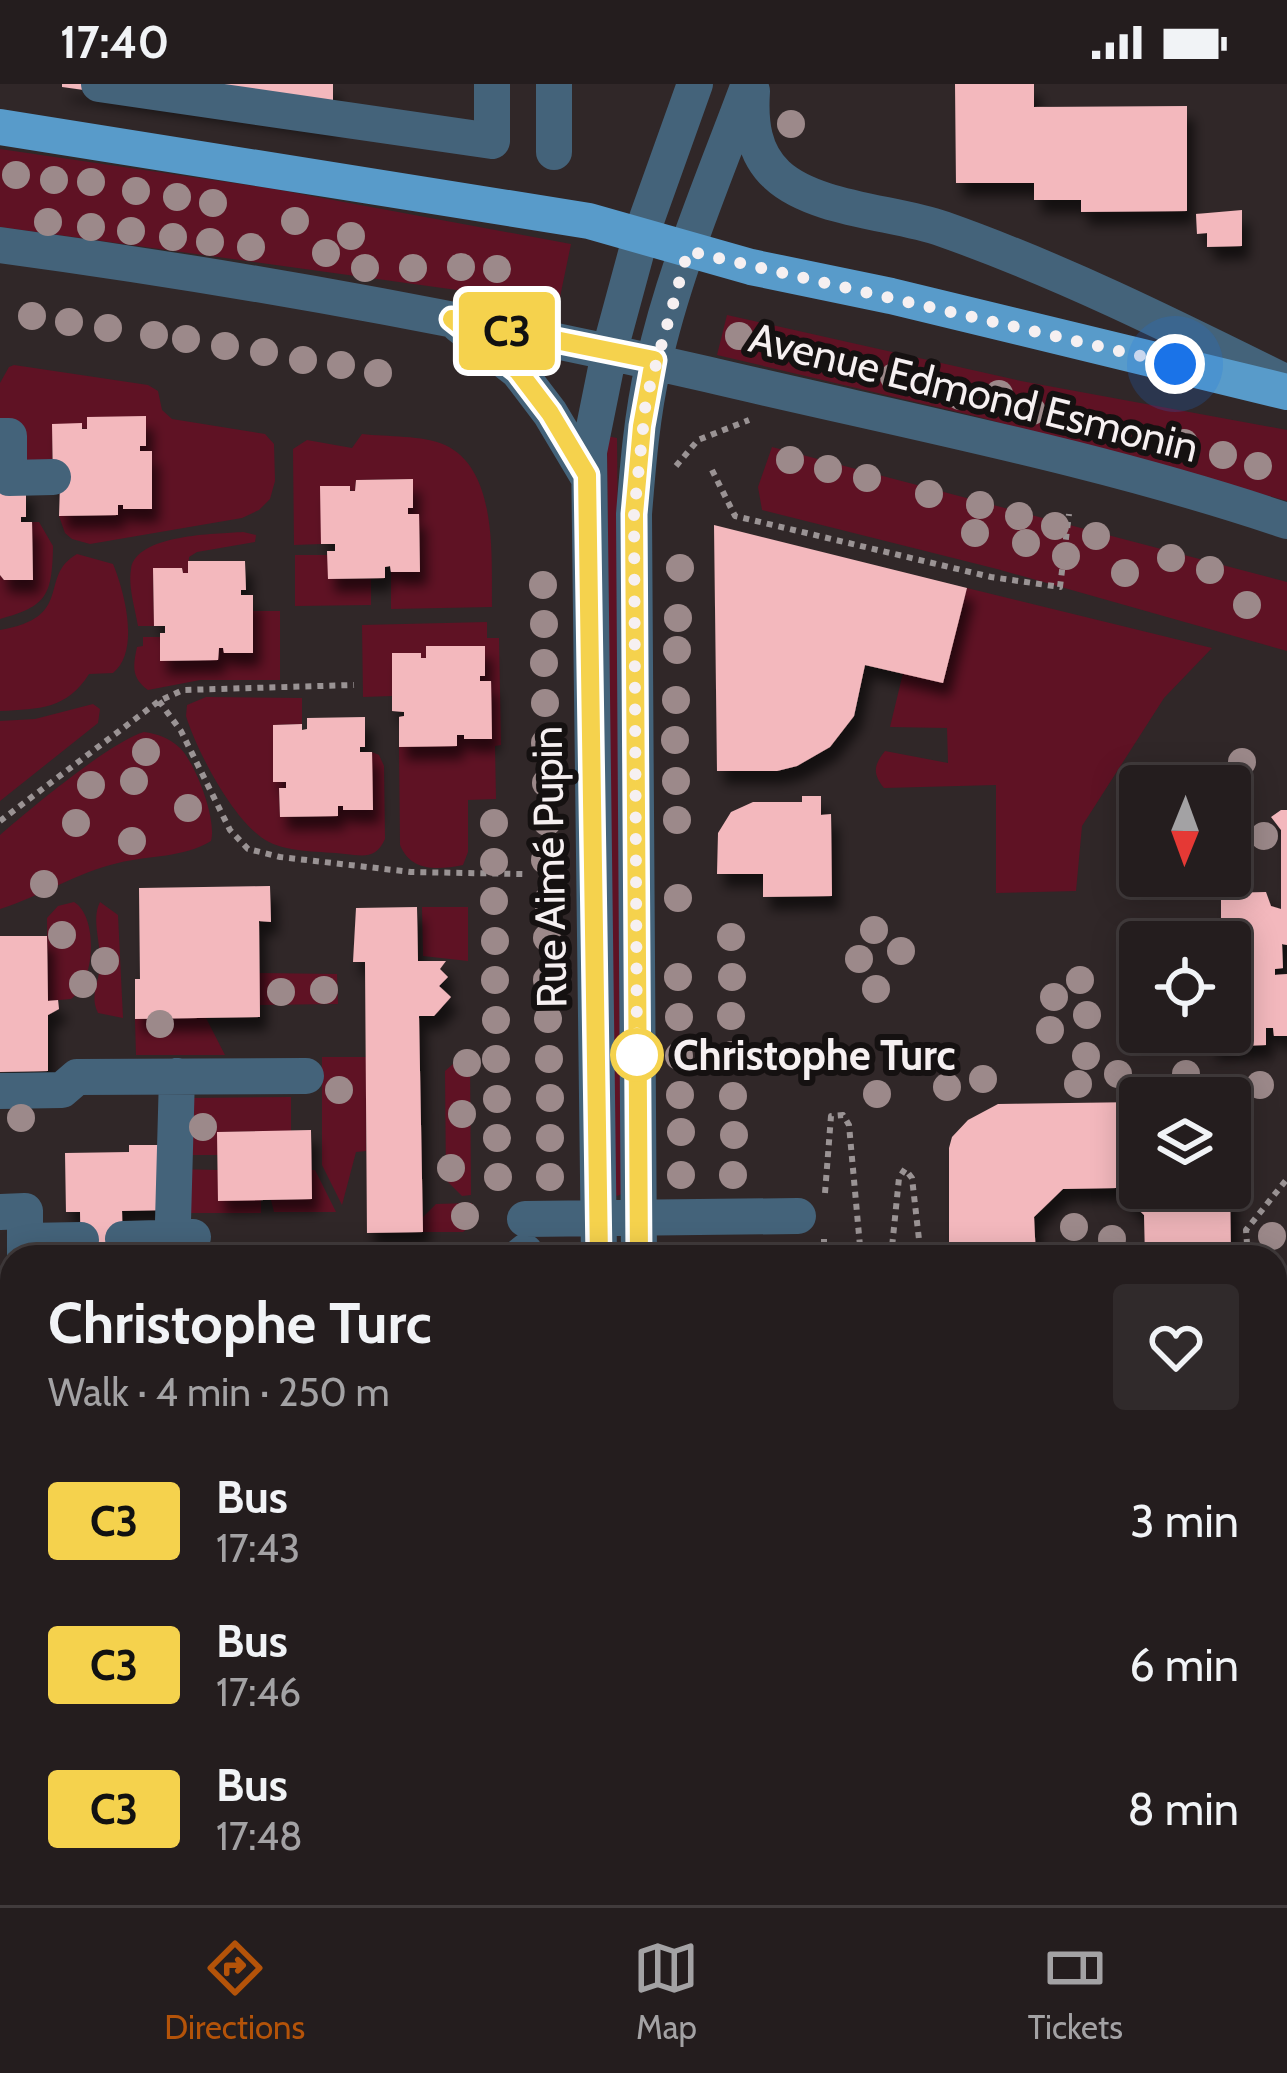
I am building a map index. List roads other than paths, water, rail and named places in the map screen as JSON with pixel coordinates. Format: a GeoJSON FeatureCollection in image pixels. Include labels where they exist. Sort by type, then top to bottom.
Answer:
{"type":"FeatureCollection","features":[{"type":"Feature","properties":{"kind":"main road","name":"Avenue Edmond Esmonin"},"geometry":{"type":"LineString","coordinates":[[0,127],[589,220],[688,251],[1287,392]]}},
{"type":"Feature","properties":{"kind":"street"},"geometry":{"type":"LineString","coordinates":[[99,84],[492,141],[492,84]]}},
{"type":"Feature","properties":{"kind":"street"},"geometry":{"type":"LineString","coordinates":[[554,84],[554,152]]}},
{"type":"Feature","properties":{"kind":"street","name":"Rue Aimé Pupin"},"geometry":{"type":"LineString","coordinates":[[599,1245],[587,475],[609,352],[641,235],[695,84]]}},
{"type":"Feature","properties":{"kind":"street"},"geometry":{"type":"LineString","coordinates":[[751,84],[750,113],[757,149],[778,177],[811,195],[939,227],[1097,289],[1287,383]]}},
{"type":"Feature","properties":{"kind":"street","name":"Rue Aimé Pupin"},"geometry":{"type":"LineString","coordinates":[[639,1245],[634,514],[642,426],[654,360],[688,251],[751,84]]}},
{"type":"Feature","properties":{"kind":"street","name":"Avenue Edmond Esmonin"},"geometry":{"type":"LineString","coordinates":[[0,244],[452,319],[654,360],[1192,489],[1287,521]]}},
{"type":"Feature","properties":{"kind":"street","name":"Rue Aimé Pupin"},"geometry":{"type":"LineString","coordinates":[[452,319],[518,371],[587,475]]}},
{"type":"Feature","properties":{"kind":"street"},"geometry":{"type":"LineString","coordinates":[[0,436],[9,436],[9,478],[53,477]]}},
{"type":"Feature","properties":{"kind":"street"},"geometry":{"type":"LineString","coordinates":[[123,1239],[180,1244],[177,1076]]}},
{"type":"Feature","properties":{"kind":"street"},"geometry":{"type":"LineString","coordinates":[[0,1090],[62,1090],[76,1077],[306,1076]]}},
{"type":"Feature","properties":{"kind":"street"},"geometry":{"type":"LineString","coordinates":[[0,1211],[25,1211],[18,1245]]}},
{"type":"Feature","properties":{"kind":"street"},"geometry":{"type":"LineString","coordinates":[[523,1243],[599,1218],[816,1221]]}},
{"type":"Feature","properties":{"kind":"street"},"geometry":{"type":"LineString","coordinates":[[56,1245],[81,1240]]}},
{"type":"Feature","properties":{"kind":"place","name":"Christophe Turc"},"geometry":{"type":"Point","coordinates":[637,1055]}}]}
